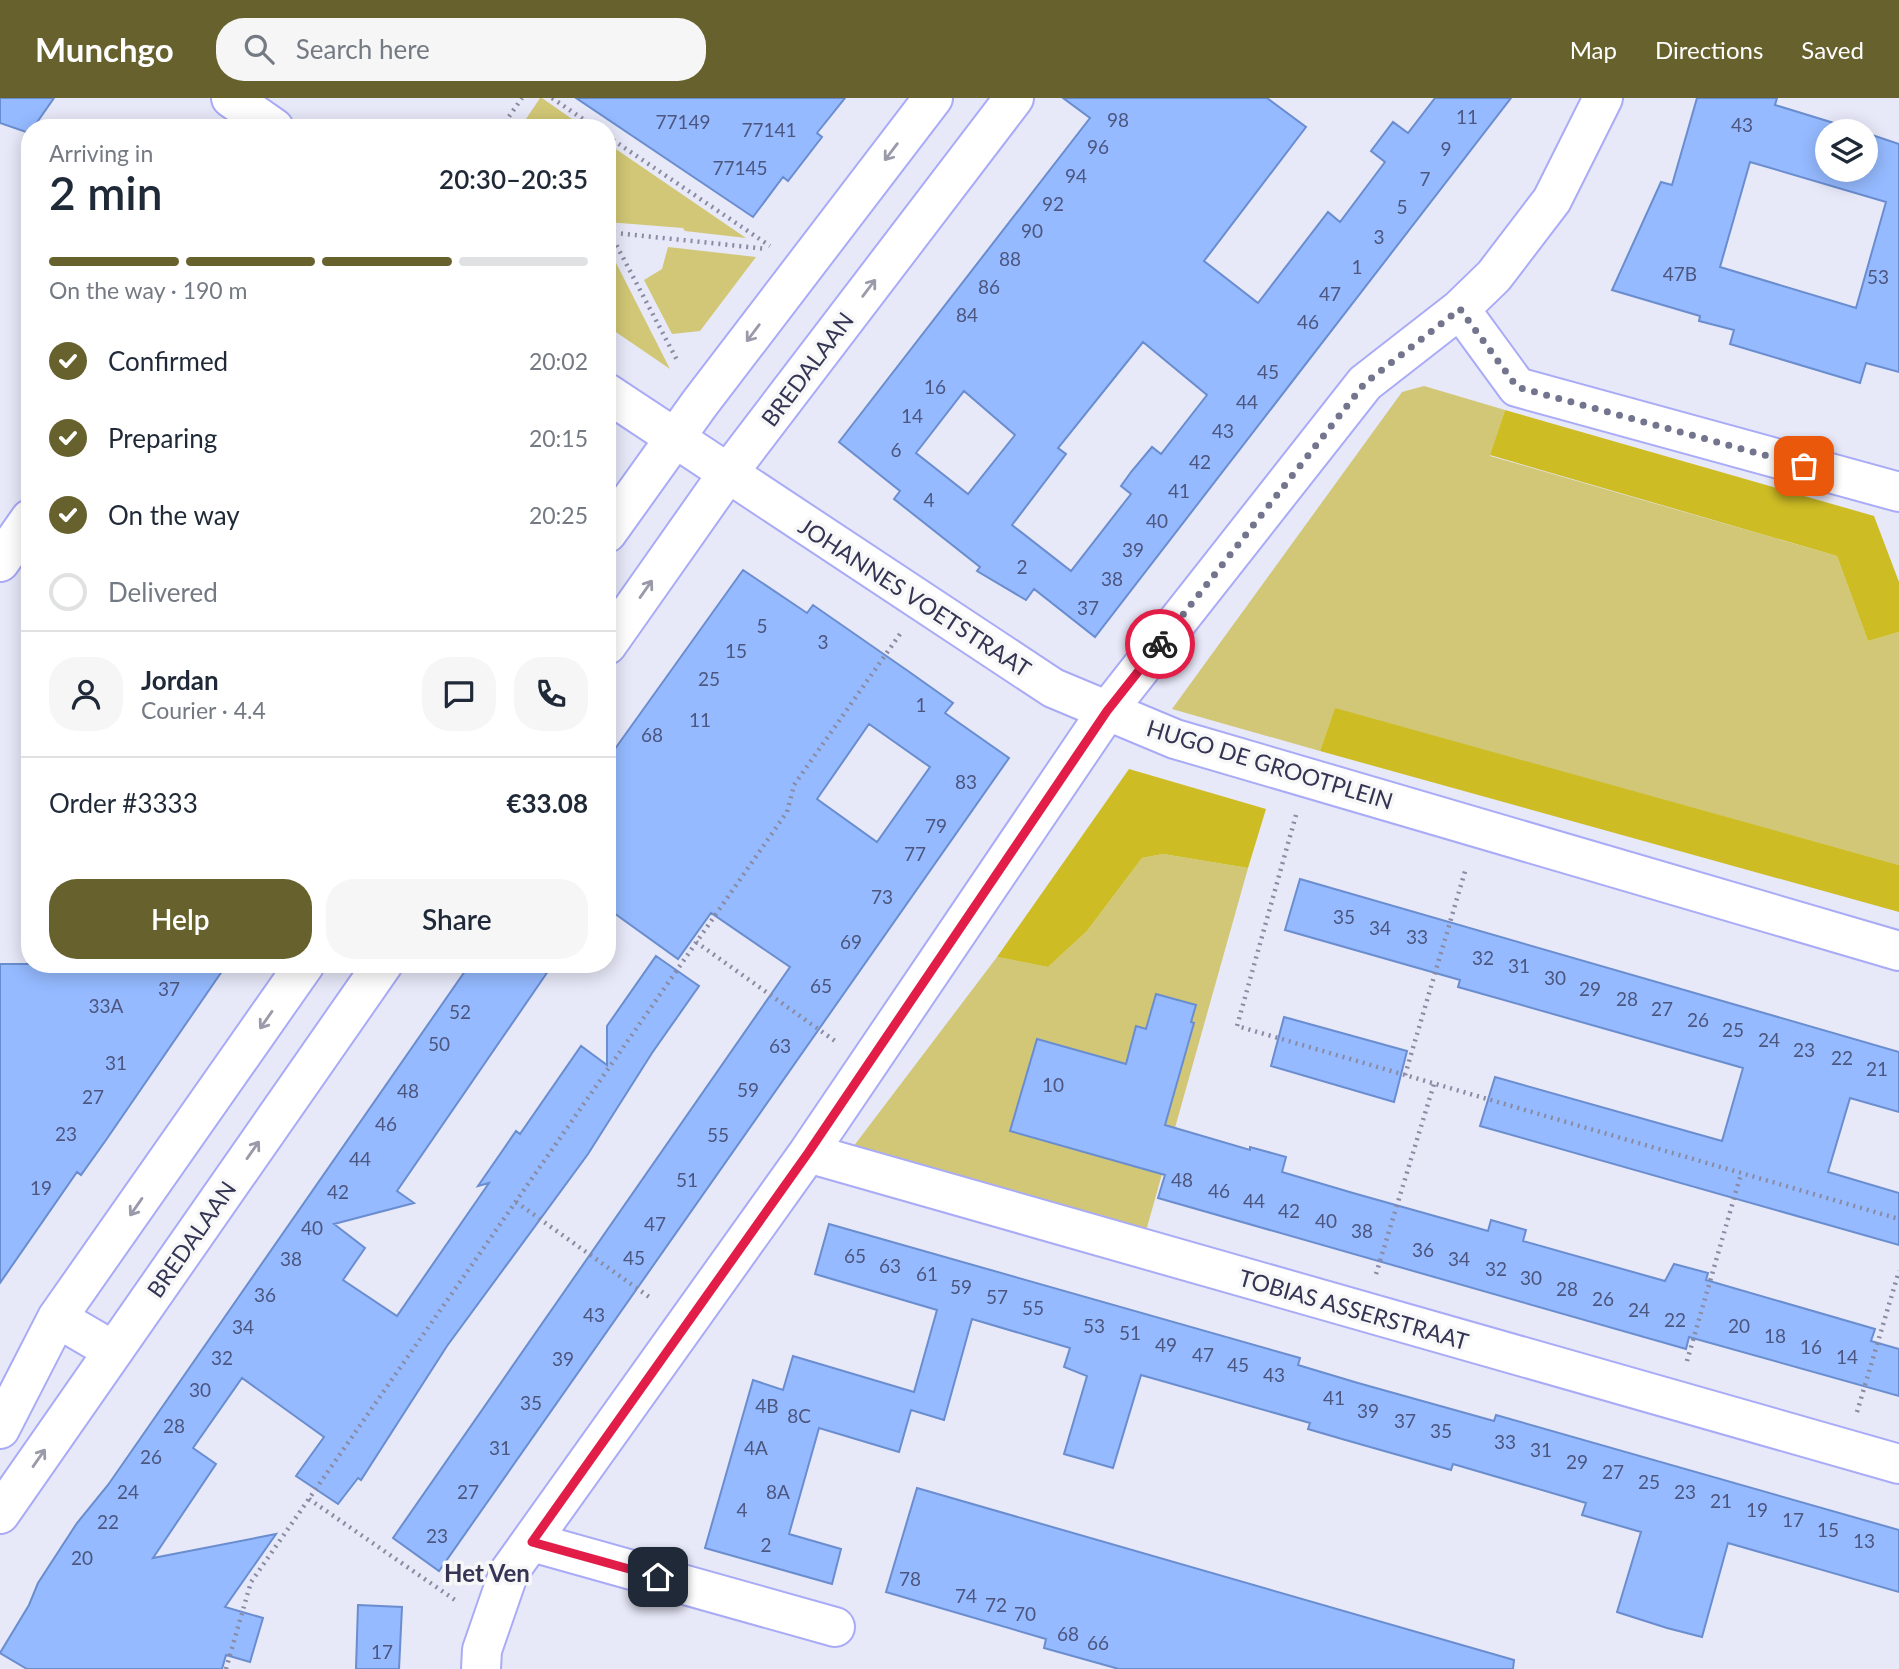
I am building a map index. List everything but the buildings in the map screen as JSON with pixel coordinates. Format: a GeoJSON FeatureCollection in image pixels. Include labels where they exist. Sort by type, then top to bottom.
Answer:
{"type":"FeatureCollection","features":[{"type":"Feature","properties":{"kind":"street"},"geometry":{"type":"LineString","coordinates":[[231,98],[261,119]]}},
{"type":"Feature","properties":{"kind":"street"},"geometry":{"type":"LineString","coordinates":[[616,520],[673,438],[933,98]]}},
{"type":"Feature","properties":{"kind":"street","name":"BREDALAAN"},"geometry":{"type":"LineString","coordinates":[[616,632],[728,473],[1014,98]]}},
{"type":"Feature","properties":{"kind":"street"},"geometry":{"type":"LineString","coordinates":[[481,1669],[482,1650],[509,1572],[808,1153],[1107,711],[1365,383],[1460,309],[1494,276],[1552,200],[1603,98]]}},
{"type":"Feature","properties":{"kind":"street"},"geometry":{"type":"LineString","coordinates":[[1460,309],[1517,387],[1899,492]]}},
{"type":"Feature","properties":{"kind":"street","name":"JOHANNES VOETSTRAAT"},"geometry":{"type":"LineString","coordinates":[[616,399],[1053,688],[1107,711]]}},
{"type":"Feature","properties":{"kind":"street"},"geometry":{"type":"LineString","coordinates":[[0,562],[21,532]]}},
{"type":"Feature","properties":{"kind":"street","name":"HUGO DE GROOTPLEIN"},"geometry":{"type":"LineString","coordinates":[[1107,711],[1174,739],[1899,951]]}},
{"type":"Feature","properties":{"kind":"street"},"geometry":{"type":"LineString","coordinates":[[0,1429],[57,1318],[299,973]]}},
{"type":"Feature","properties":{"kind":"street","name":"BREDALAAN"},"geometry":{"type":"LineString","coordinates":[[0,1514],[377,973]]}},
{"type":"Feature","properties":{"kind":"street","name":"TOBIAS ASSERSTRAAT"},"geometry":{"type":"LineString","coordinates":[[808,1153],[1899,1464]]}},
{"type":"Feature","properties":{"kind":"street"},"geometry":{"type":"LineString","coordinates":[[57,1318],[113,1350]]}},
{"type":"Feature","properties":{"kind":"street"},"geometry":{"type":"LineString","coordinates":[[532,1542],[835,1627]]}},
{"type":"Feature","properties":{"kind":"path"},"geometry":{"type":"LineString","coordinates":[[507,119],[522,98]]}},
{"type":"Feature","properties":{"kind":"path"},"geometry":{"type":"LineString","coordinates":[[552,98],[583,119]]}},
{"type":"Feature","properties":{"kind":"path"},"geometry":{"type":"LineString","coordinates":[[616,142],[775,250],[616,233]]}},
{"type":"Feature","properties":{"kind":"path"},"geometry":{"type":"LineString","coordinates":[[616,245],[700,403]]}},
{"type":"Feature","properties":{"kind":"path"},"geometry":{"type":"LineString","coordinates":[[226,1669],[251,1582],[787,812],[794,785],[922,601]]}},
{"type":"Feature","properties":{"kind":"path"},"geometry":{"type":"LineString","coordinates":[[1307,777],[1237,1026],[1899,1219]]}},
{"type":"Feature","properties":{"kind":"path"},"geometry":{"type":"LineString","coordinates":[[1405,1075],[1478,828]]}},
{"type":"Feature","properties":{"kind":"path"},"geometry":{"type":"LineString","coordinates":[[696,942],[868,1065]]}},
{"type":"Feature","properties":{"kind":"path"},"geometry":{"type":"LineString","coordinates":[[1364,1312],[1434,1084]]}},
{"type":"Feature","properties":{"kind":"path"},"geometry":{"type":"LineString","coordinates":[[1676,1400],[1741,1174]]}},
{"type":"Feature","properties":{"kind":"path"},"geometry":{"type":"LineString","coordinates":[[516,1202],[687,1324]]}},
{"type":"Feature","properties":{"kind":"path"},"geometry":{"type":"LineString","coordinates":[[1846,1449],[1899,1271]]}},
{"type":"Feature","properties":{"kind":"path"},"geometry":{"type":"LineString","coordinates":[[309,1499],[432,1586],[492,1622]]}},
{"type":"Feature","properties":{"kind":"shaded area"},"geometry":{"type":"Polygon","coordinates":[[[542,98],[572,119],[526,119],[542,98]]]}},
{"type":"Feature","properties":{"kind":"shaded area"},"geometry":{"type":"Polygon","coordinates":[[[616,149],[746,238],[685,231],[683,228],[616,223],[616,149]]]}},
{"type":"Feature","properties":{"kind":"shaded area"},"geometry":{"type":"Polygon","coordinates":[[[668,247],[756,257],[700,331],[672,334],[644,280],[662,269],[668,247]]]}},
{"type":"Feature","properties":{"kind":"shaded area"},"geometry":{"type":"Polygon","coordinates":[[[616,263],[670,369],[616,332],[616,263]]]}},
{"type":"Feature","properties":{"kind":"shaded area"},"geometry":{"type":"Polygon","coordinates":[[[1424,386],[1505,410],[1490,456],[1837,556],[1868,641],[1899,632],[1899,865],[1335,709],[1320,751],[1172,709],[1402,392],[1424,386]]]}},
{"type":"Feature","properties":{"kind":"shaded area"},"geometry":{"type":"Polygon","coordinates":[[[1505,410],[1874,516],[1899,582],[1899,632],[1868,641],[1837,556],[1490,455],[1505,410]]]}},
{"type":"Feature","properties":{"kind":"shaded area"},"geometry":{"type":"Polygon","coordinates":[[[1335,708],[1899,865],[1899,912],[1320,751],[1335,708]]]}},
{"type":"Feature","properties":{"kind":"shaded area"},"geometry":{"type":"Polygon","coordinates":[[[1129,769],[1266,809],[1248,868],[1163,854],[1142,858],[1087,931],[1048,967],[997,957],[1129,769]]]}},
{"type":"Feature","properties":{"kind":"shaded area"},"geometry":{"type":"Polygon","coordinates":[[[1163,854],[1248,868],[1146,1231],[850,1151],[997,957],[1048,967],[1087,931],[1142,858],[1163,854]]]}},
{"type":"Feature","properties":{"kind":"way so far"},"geometry":{"type":"LineString","coordinates":[[1160,644],[1365,383],[1460,309],[1517,387],[1804,466]]}},
{"type":"Feature","properties":{"kind":"district","name":"Het Ven"},"geometry":{"type":"Point","coordinates":[487,1572]}},
{"type":"Feature","properties":{"kind":"route"},"geometry":{"type":"LineString","coordinates":[[658,1577],[532,1542],[808,1153],[1107,711],[1160,644]]}}]}
